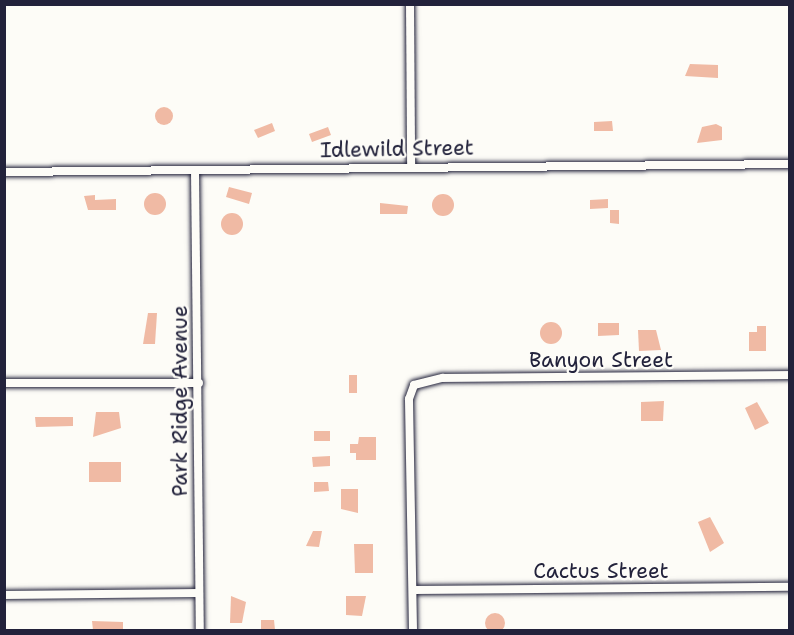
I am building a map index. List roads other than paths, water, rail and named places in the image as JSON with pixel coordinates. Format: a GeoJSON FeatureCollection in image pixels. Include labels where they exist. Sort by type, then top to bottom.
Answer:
{"type":"FeatureCollection","features":[{"type":"Feature","properties":{"kind":"street"},"geometry":{"type":"LineString","coordinates":[[410,4],[411,166]]}},
{"type":"Feature","properties":{"kind":"street","name":"Idlewild Street"},"geometry":{"type":"LineString","coordinates":[[4,172],[411,166],[789,164]]}},
{"type":"Feature","properties":{"kind":"street","name":"Park Ridge Avenue"},"geometry":{"type":"LineString","coordinates":[[195,170],[200,630]]}},
{"type":"Feature","properties":{"kind":"street","name":"Banyon Street"},"geometry":{"type":"LineString","coordinates":[[413,590],[409,399],[414,385],[443,378],[789,375]]}},
{"type":"Feature","properties":{"kind":"street"},"geometry":{"type":"LineString","coordinates":[[4,383],[199,383]]}},
{"type":"Feature","properties":{"kind":"street","name":"Cactus Street"},"geometry":{"type":"LineString","coordinates":[[413,590],[789,587]]}},
{"type":"Feature","properties":{"kind":"street"},"geometry":{"type":"LineString","coordinates":[[413,590],[413,630]]}},
{"type":"Feature","properties":{"kind":"street"},"geometry":{"type":"LineString","coordinates":[[4,595],[199,593]]}}]}
